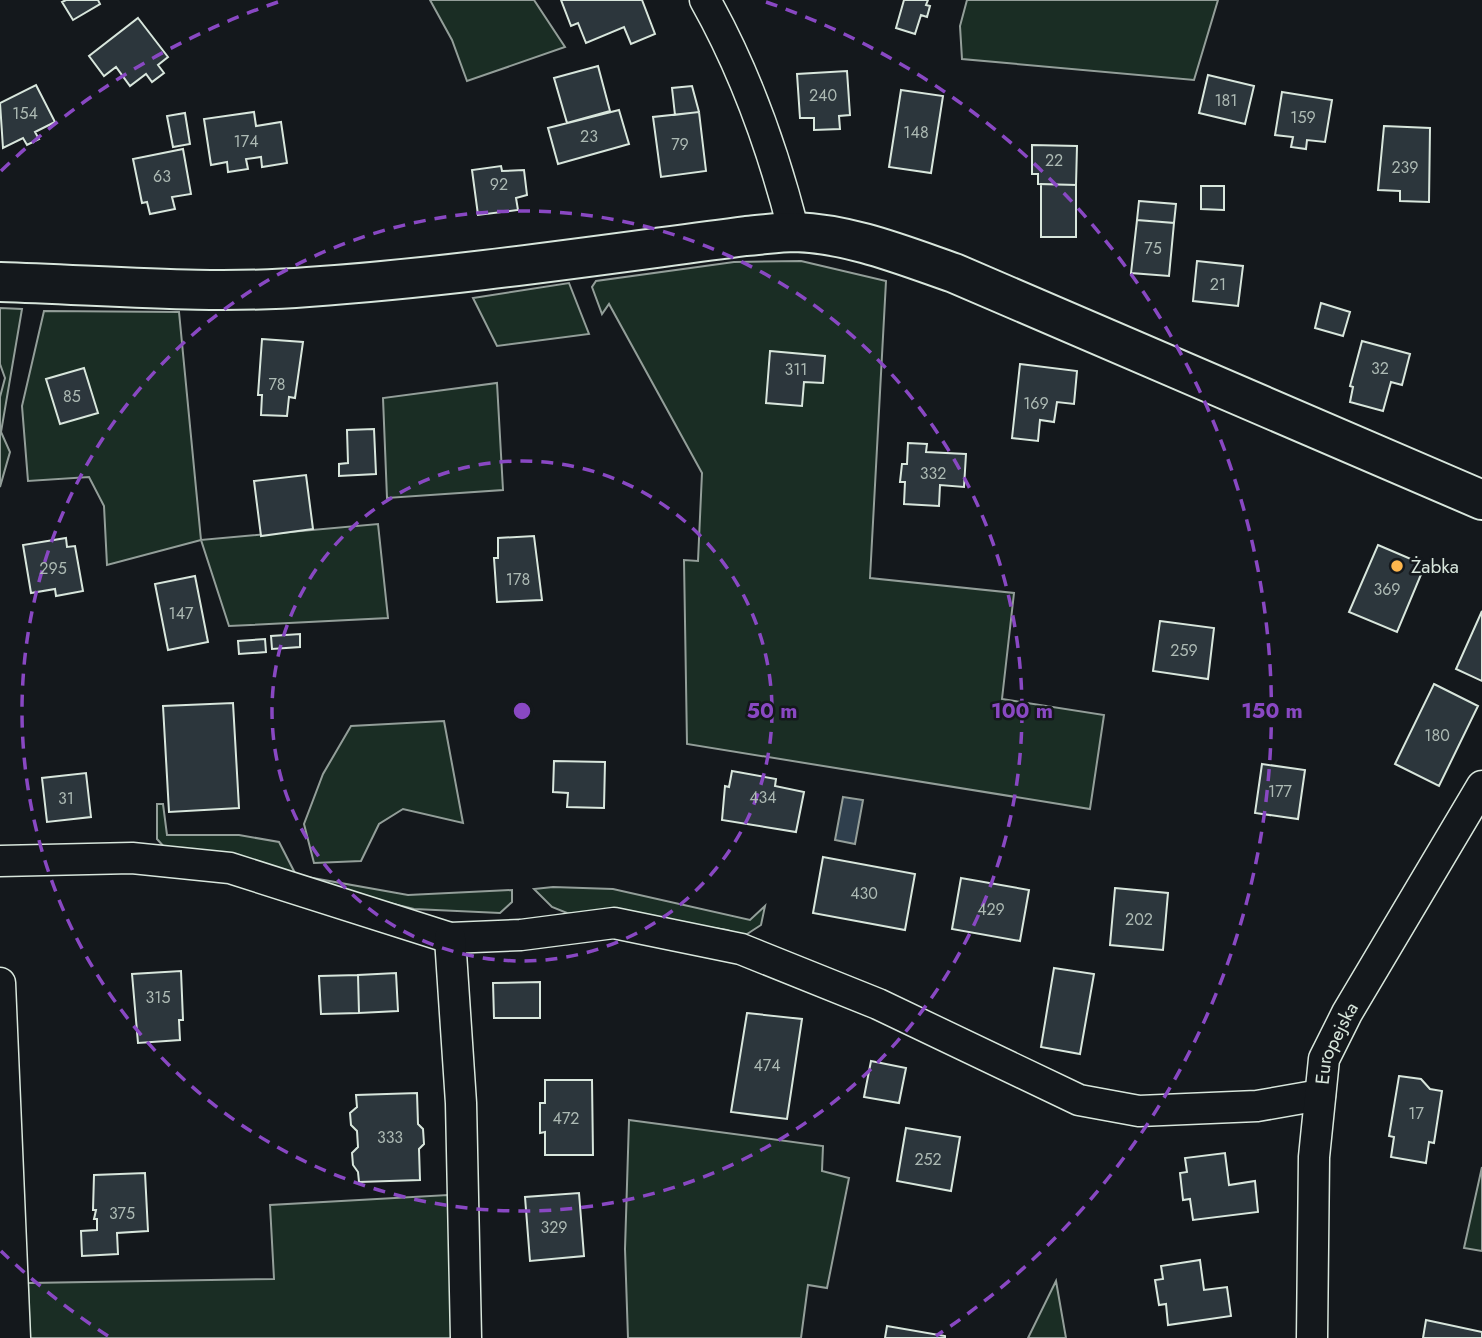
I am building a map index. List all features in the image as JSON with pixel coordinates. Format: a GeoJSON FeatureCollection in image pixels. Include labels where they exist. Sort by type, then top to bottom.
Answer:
{"type":"FeatureCollection","features":[{"type":"Feature","properties":{"kind":"street"},"geometry":{"type":"LineString","coordinates":[[705,0],[730,46],[783,190],[794,232]]}},
{"type":"Feature","properties":{"kind":"street"},"geometry":{"type":"LineString","coordinates":[[0,282],[160,288],[305,288],[794,232],[864,242],[954,273],[1482,500]]}},
{"type":"Feature","properties":{"kind":"street","name":"Europejska"},"geometry":{"type":"LineString","coordinates":[[1312,1338],[1314,1157],[1324,1059],[1347,1013],[1482,786]]}},
{"type":"Feature","properties":{"kind":"street"},"geometry":{"type":"LineString","coordinates":[[0,861],[132,858],[230,868],[450,939],[521,935],[614,923],[741,949],[878,1004],[1079,1100],[1127,1109],[1257,1106],[1320,1095]]}},
{"type":"Feature","properties":{"kind":"street"},"geometry":{"type":"LineString","coordinates":[[450,939],[461,1103],[466,1338]]}},
{"type":"Feature","properties":{"kind":"street"},"geometry":{"type":"LineString","coordinates":[[0,983],[15,1338]]}},
{"type":"Feature","properties":{"kind":"green space"},"geometry":{"type":"Polygon","coordinates":[[[430,0],[534,0],[565,47],[467,81],[452,40],[430,0]]]}},
{"type":"Feature","properties":{"kind":"green space"},"geometry":{"type":"Polygon","coordinates":[[[967,0],[1218,0],[1194,80],[962,59],[960,26],[967,0]]]}},
{"type":"Feature","properties":{"kind":"green space"},"geometry":{"type":"Polygon","coordinates":[[[801,261],[886,281],[870,578],[1014,593],[1002,699],[1104,715],[1090,809],[687,744],[684,560],[698,561],[702,473],[609,304],[602,314],[592,287],[596,281],[734,262],[801,261]]]}},
{"type":"Feature","properties":{"kind":"green space"},"geometry":{"type":"Polygon","coordinates":[[[569,283],[589,334],[497,346],[473,298],[569,283]]]}},
{"type":"Feature","properties":{"kind":"green space"},"geometry":{"type":"Polygon","coordinates":[[[0,308],[22,309],[1,432],[10,452],[0,487],[0,397],[5,378],[0,364],[0,308]]]}},
{"type":"Feature","properties":{"kind":"green space"},"geometry":{"type":"Polygon","coordinates":[[[44,311],[179,312],[201,540],[107,565],[104,506],[89,477],[28,481],[22,406],[44,311]]]}},
{"type":"Feature","properties":{"kind":"green space"},"geometry":{"type":"Polygon","coordinates":[[[497,383],[503,490],[387,498],[383,398],[497,383]]]}},
{"type":"Feature","properties":{"kind":"green space"},"geometry":{"type":"Polygon","coordinates":[[[378,524],[388,618],[229,626],[201,540],[378,524]]]}},
{"type":"Feature","properties":{"kind":"green space"},"geometry":{"type":"Polygon","coordinates":[[[444,721],[463,823],[403,809],[379,824],[361,861],[314,863],[304,824],[323,774],[351,726],[444,721]]]}},
{"type":"Feature","properties":{"kind":"green space"},"geometry":{"type":"Polygon","coordinates":[[[157,804],[163,804],[167,835],[239,835],[279,842],[296,875],[408,895],[512,890],[512,902],[500,913],[414,909],[165,848],[157,839],[157,804]]]}},
{"type":"Feature","properties":{"kind":"green space"},"geometry":{"type":"Polygon","coordinates":[[[534,889],[613,889],[750,920],[765,906],[761,925],[744,936],[727,930],[634,916],[567,913],[552,907],[534,889]]]}},
{"type":"Feature","properties":{"kind":"green space"},"geometry":{"type":"Polygon","coordinates":[[[629,1120],[823,1146],[822,1171],[849,1178],[827,1288],[808,1285],[801,1338],[628,1338],[625,1249],[629,1120]]]}},
{"type":"Feature","properties":{"kind":"green space"},"geometry":{"type":"Polygon","coordinates":[[[1482,1167],[1482,1251],[1464,1248],[1482,1167]]]}},
{"type":"Feature","properties":{"kind":"green space"},"geometry":{"type":"Polygon","coordinates":[[[448,1195],[454,1338],[30,1338],[28,1283],[274,1279],[270,1205],[448,1195]]]}},
{"type":"Feature","properties":{"kind":"green space"},"geometry":{"type":"Polygon","coordinates":[[[1056,1281],[1066,1338],[1028,1338],[1056,1281]]]}},
{"type":"Feature","properties":{"kind":"water"},"geometry":{"type":"Polygon","coordinates":[[[843,797],[863,800],[855,844],[835,840],[843,797]]]}},
{"type":"Feature","properties":{"kind":"building"},"geometry":{"type":"Polygon","coordinates":[[[98,0],[100,4],[73,20],[62,2],[98,0]]]}},
{"type":"Feature","properties":{"kind":"building"},"geometry":{"type":"Polygon","coordinates":[[[561,0],[642,0],[655,34],[631,44],[624,27],[586,43],[578,23],[571,26],[561,0]]]}},
{"type":"Feature","properties":{"kind":"building"},"geometry":{"type":"Polygon","coordinates":[[[904,0],[928,0],[926,5],[930,6],[927,17],[921,15],[915,34],[896,28],[904,0]]]}},
{"type":"Feature","properties":{"kind":"building"},"geometry":{"type":"Polygon","coordinates":[[[138,18],[168,57],[158,65],[164,73],[152,82],[146,74],[130,86],[116,67],[104,76],[89,56],[138,18]]]}},
{"type":"Feature","properties":{"kind":"building"},"geometry":{"type":"Polygon","coordinates":[[[598,66],[610,111],[567,123],[554,78],[598,66]]]}},
{"type":"Feature","properties":{"kind":"building"},"geometry":{"type":"Polygon","coordinates":[[[847,71],[850,115],[839,116],[840,129],[814,130],[814,118],[800,118],[797,74],[847,71]]]}},
{"type":"Feature","properties":{"kind":"building"},"geometry":{"type":"Polygon","coordinates":[[[1208,75],[1254,86],[1245,124],[1199,113],[1208,75]]]}},
{"type":"Feature","properties":{"kind":"building"},"geometry":{"type":"Polygon","coordinates":[[[36,85],[55,122],[35,132],[39,139],[27,145],[23,138],[3,148],[0,103],[36,85]]]}},
{"type":"Feature","properties":{"kind":"building"},"geometry":{"type":"Polygon","coordinates":[[[692,86],[699,112],[675,115],[672,88],[692,86]]]}},
{"type":"Feature","properties":{"kind":"building"},"geometry":{"type":"Polygon","coordinates":[[[901,90],[943,96],[931,173],[889,167],[901,90]]]}},
{"type":"Feature","properties":{"kind":"building"},"geometry":{"type":"Polygon","coordinates":[[[1282,92],[1332,100],[1325,142],[1307,140],[1306,149],[1291,147],[1293,137],[1275,135],[1282,92]]]}},
{"type":"Feature","properties":{"kind":"building"},"geometry":{"type":"Polygon","coordinates":[[[619,110],[629,144],[558,164],[548,128],[619,110]]]}},
{"type":"Feature","properties":{"kind":"building"},"geometry":{"type":"Polygon","coordinates":[[[254,112],[256,126],[281,122],[287,163],[262,167],[261,157],[246,159],[248,169],[228,172],[227,162],[211,165],[204,119],[254,112]]]}},
{"type":"Feature","properties":{"kind":"building"},"geometry":{"type":"Polygon","coordinates":[[[699,112],[706,171],[661,177],[653,117],[699,112]]]}},
{"type":"Feature","properties":{"kind":"building"},"geometry":{"type":"Polygon","coordinates":[[[185,113],[190,144],[173,147],[167,116],[185,113]]]}},
{"type":"Feature","properties":{"kind":"building"},"geometry":{"type":"Polygon","coordinates":[[[1384,126],[1430,128],[1429,202],[1400,201],[1400,191],[1378,190],[1384,126]]]}},
{"type":"Feature","properties":{"kind":"building"},"geometry":{"type":"Polygon","coordinates":[[[1032,145],[1077,146],[1076,185],[1038,184],[1038,174],[1032,174],[1032,145]]]}},
{"type":"Feature","properties":{"kind":"building"},"geometry":{"type":"Polygon","coordinates":[[[183,149],[191,194],[172,197],[175,209],[150,214],[147,202],[142,203],[133,159],[183,149]]]}},
{"type":"Feature","properties":{"kind":"building"},"geometry":{"type":"Polygon","coordinates":[[[501,166],[502,171],[524,170],[527,195],[516,198],[518,210],[478,215],[472,170],[501,166]]]}},
{"type":"Feature","properties":{"kind":"building"},"geometry":{"type":"Polygon","coordinates":[[[1041,184],[1076,185],[1076,237],[1041,237],[1041,184]]]}},
{"type":"Feature","properties":{"kind":"building"},"geometry":{"type":"Polygon","coordinates":[[[1201,186],[1224,186],[1224,210],[1201,209],[1201,186]]]}},
{"type":"Feature","properties":{"kind":"building"},"geometry":{"type":"Polygon","coordinates":[[[1139,201],[1176,204],[1174,223],[1137,220],[1139,201]]]}},
{"type":"Feature","properties":{"kind":"building"},"geometry":{"type":"Polygon","coordinates":[[[1137,220],[1174,223],[1169,276],[1131,273],[1137,220]]]}},
{"type":"Feature","properties":{"kind":"building"},"geometry":{"type":"Polygon","coordinates":[[[1197,261],[1243,266],[1238,306],[1193,301],[1197,261]]]}},
{"type":"Feature","properties":{"kind":"building"},"geometry":{"type":"Polygon","coordinates":[[[1321,303],[1350,312],[1343,336],[1315,328],[1321,303]]]}},
{"type":"Feature","properties":{"kind":"building"},"geometry":{"type":"Polygon","coordinates":[[[262,339],[303,342],[295,398],[289,397],[287,416],[261,415],[262,395],[258,395],[262,339]]]}},
{"type":"Feature","properties":{"kind":"building"},"geometry":{"type":"Polygon","coordinates":[[[1362,341],[1410,354],[1402,385],[1391,382],[1383,411],[1350,402],[1353,387],[1350,386],[1362,341]]]}},
{"type":"Feature","properties":{"kind":"building"},"geometry":{"type":"Polygon","coordinates":[[[770,351],[825,356],[823,383],[804,382],[802,406],[766,403],[770,351]]]}},
{"type":"Feature","properties":{"kind":"building"},"geometry":{"type":"Polygon","coordinates":[[[1020,364],[1077,371],[1074,404],[1057,402],[1054,422],[1040,420],[1038,441],[1012,438],[1020,364]]]}},
{"type":"Feature","properties":{"kind":"building"},"geometry":{"type":"Polygon","coordinates":[[[84,368],[98,413],[60,424],[46,379],[84,368]]]}},
{"type":"Feature","properties":{"kind":"building"},"geometry":{"type":"Polygon","coordinates":[[[374,429],[376,474],[339,476],[339,464],[348,463],[347,430],[374,429]]]}},
{"type":"Feature","properties":{"kind":"building"},"geometry":{"type":"Polygon","coordinates":[[[908,443],[927,444],[926,452],[966,454],[964,487],[940,485],[939,506],[904,504],[905,482],[900,482],[902,464],[907,464],[908,443]]]}},
{"type":"Feature","properties":{"kind":"building"},"geometry":{"type":"Polygon","coordinates":[[[306,475],[313,529],[261,536],[254,481],[306,475]]]}},
{"type":"Feature","properties":{"kind":"building"},"geometry":{"type":"Polygon","coordinates":[[[534,536],[542,600],[497,602],[494,558],[498,558],[498,538],[534,536]]]}},
{"type":"Feature","properties":{"kind":"building"},"geometry":{"type":"Polygon","coordinates":[[[66,538],[67,547],[75,546],[83,591],[56,596],[55,589],[31,593],[23,545],[66,538]]]}},
{"type":"Feature","properties":{"kind":"building"},"geometry":{"type":"Polygon","coordinates":[[[1378,545],[1425,565],[1397,632],[1349,612],[1378,545]]]}},
{"type":"Feature","properties":{"kind":"building"},"geometry":{"type":"Polygon","coordinates":[[[195,576],[208,642],[168,650],[155,584],[195,576]]]}},
{"type":"Feature","properties":{"kind":"building"},"geometry":{"type":"Polygon","coordinates":[[[1482,611],[1482,681],[1456,669],[1482,611]]]}},
{"type":"Feature","properties":{"kind":"building"},"geometry":{"type":"Polygon","coordinates":[[[1160,621],[1214,628],[1208,679],[1153,671],[1160,621]]]}},
{"type":"Feature","properties":{"kind":"building"},"geometry":{"type":"Polygon","coordinates":[[[300,634],[300,647],[272,649],[271,636],[300,634]]]}},
{"type":"Feature","properties":{"kind":"building"},"geometry":{"type":"Polygon","coordinates":[[[265,639],[266,652],[239,654],[238,641],[265,639]]]}},
{"type":"Feature","properties":{"kind":"building"},"geometry":{"type":"Polygon","coordinates":[[[1434,684],[1478,706],[1439,786],[1395,764],[1434,684]]]}},
{"type":"Feature","properties":{"kind":"building"},"geometry":{"type":"Polygon","coordinates":[[[233,703],[239,808],[169,812],[163,706],[233,703]]]}},
{"type":"Feature","properties":{"kind":"building"},"geometry":{"type":"Polygon","coordinates":[[[554,761],[605,762],[604,808],[567,807],[568,793],[553,792],[554,761]]]}},
{"type":"Feature","properties":{"kind":"building"},"geometry":{"type":"Polygon","coordinates":[[[1262,764],[1305,770],[1298,819],[1255,813],[1262,764]]]}},
{"type":"Feature","properties":{"kind":"building"},"geometry":{"type":"Polygon","coordinates":[[[732,771],[776,779],[775,786],[804,792],[796,832],[722,820],[725,786],[729,787],[732,771]]]}},
{"type":"Feature","properties":{"kind":"building"},"geometry":{"type":"Polygon","coordinates":[[[86,773],[91,817],[47,822],[42,778],[86,773]]]}},
{"type":"Feature","properties":{"kind":"building"},"geometry":{"type":"Polygon","coordinates":[[[823,857],[915,874],[905,930],[813,913],[823,857]]]}},
{"type":"Feature","properties":{"kind":"building"},"geometry":{"type":"Polygon","coordinates":[[[961,878],[1029,890],[1020,941],[952,929],[961,878]]]}},
{"type":"Feature","properties":{"kind":"building"},"geometry":{"type":"Polygon","coordinates":[[[1115,888],[1168,893],[1163,950],[1110,945],[1115,888]]]}},
{"type":"Feature","properties":{"kind":"building"},"geometry":{"type":"Polygon","coordinates":[[[1054,968],[1094,974],[1080,1054],[1041,1047],[1054,968]]]}},
{"type":"Feature","properties":{"kind":"building"},"geometry":{"type":"Polygon","coordinates":[[[181,971],[183,1020],[179,1020],[180,1040],[138,1043],[132,974],[181,971]]]}},
{"type":"Feature","properties":{"kind":"building"},"geometry":{"type":"Polygon","coordinates":[[[396,973],[398,1011],[359,1013],[358,975],[396,973]]]}},
{"type":"Feature","properties":{"kind":"building"},"geometry":{"type":"Polygon","coordinates":[[[358,975],[359,1013],[321,1014],[319,976],[358,975]]]}},
{"type":"Feature","properties":{"kind":"building"},"geometry":{"type":"Polygon","coordinates":[[[540,982],[540,1018],[494,1018],[493,983],[540,982]]]}},
{"type":"Feature","properties":{"kind":"building"},"geometry":{"type":"Polygon","coordinates":[[[747,1013],[802,1019],[787,1119],[731,1112],[747,1013]]]}},
{"type":"Feature","properties":{"kind":"building"},"geometry":{"type":"Polygon","coordinates":[[[871,1061],[906,1068],[899,1103],[864,1097],[871,1061]]]}},
{"type":"Feature","properties":{"kind":"building"},"geometry":{"type":"Polygon","coordinates":[[[1399,1076],[1421,1079],[1430,1089],[1442,1091],[1434,1143],[1429,1142],[1426,1163],[1391,1157],[1394,1137],[1389,1136],[1399,1076]]]}},
{"type":"Feature","properties":{"kind":"building"},"geometry":{"type":"Polygon","coordinates":[[[545,1080],[592,1080],[593,1155],[545,1155],[545,1132],[540,1133],[540,1103],[545,1103],[545,1080]]]}},
{"type":"Feature","properties":{"kind":"building"},"geometry":{"type":"Polygon","coordinates":[[[417,1093],[418,1124],[423,1129],[424,1144],[419,1149],[420,1180],[359,1182],[352,1153],[358,1147],[357,1131],[351,1125],[350,1113],[357,1107],[356,1095],[417,1093]]]}},
{"type":"Feature","properties":{"kind":"building"},"geometry":{"type":"Polygon","coordinates":[[[906,1128],[960,1137],[951,1191],[897,1181],[906,1128]]]}},
{"type":"Feature","properties":{"kind":"building"},"geometry":{"type":"Polygon","coordinates":[[[1225,1153],[1229,1185],[1255,1181],[1258,1212],[1193,1220],[1190,1199],[1183,1200],[1180,1173],[1187,1172],[1185,1158],[1225,1153]]]}},
{"type":"Feature","properties":{"kind":"building"},"geometry":{"type":"Polygon","coordinates":[[[145,1173],[148,1231],[117,1233],[118,1254],[82,1256],[81,1231],[97,1230],[97,1219],[94,1219],[96,1210],[93,1210],[94,1175],[145,1173]]]}},
{"type":"Feature","properties":{"kind":"building"},"geometry":{"type":"Polygon","coordinates":[[[579,1193],[584,1256],[530,1261],[525,1197],[579,1193]]]}},
{"type":"Feature","properties":{"kind":"building"},"geometry":{"type":"Polygon","coordinates":[[[1200,1260],[1204,1290],[1227,1287],[1231,1316],[1168,1325],[1166,1304],[1159,1305],[1155,1280],[1163,1279],[1161,1266],[1200,1260]]]}},
{"type":"Feature","properties":{"kind":"building"},"geometry":{"type":"Polygon","coordinates":[[[1426,1320],[1482,1332],[1482,1338],[1423,1338],[1426,1320]]]}},
{"type":"Feature","properties":{"kind":"building"},"geometry":{"type":"Polygon","coordinates":[[[887,1326],[945,1336],[945,1338],[885,1338],[887,1326]]]}},
{"type":"Feature","properties":{"kind":"place","name":"Żabka"},"geometry":{"type":"Point","coordinates":[1397,566]}}]}
